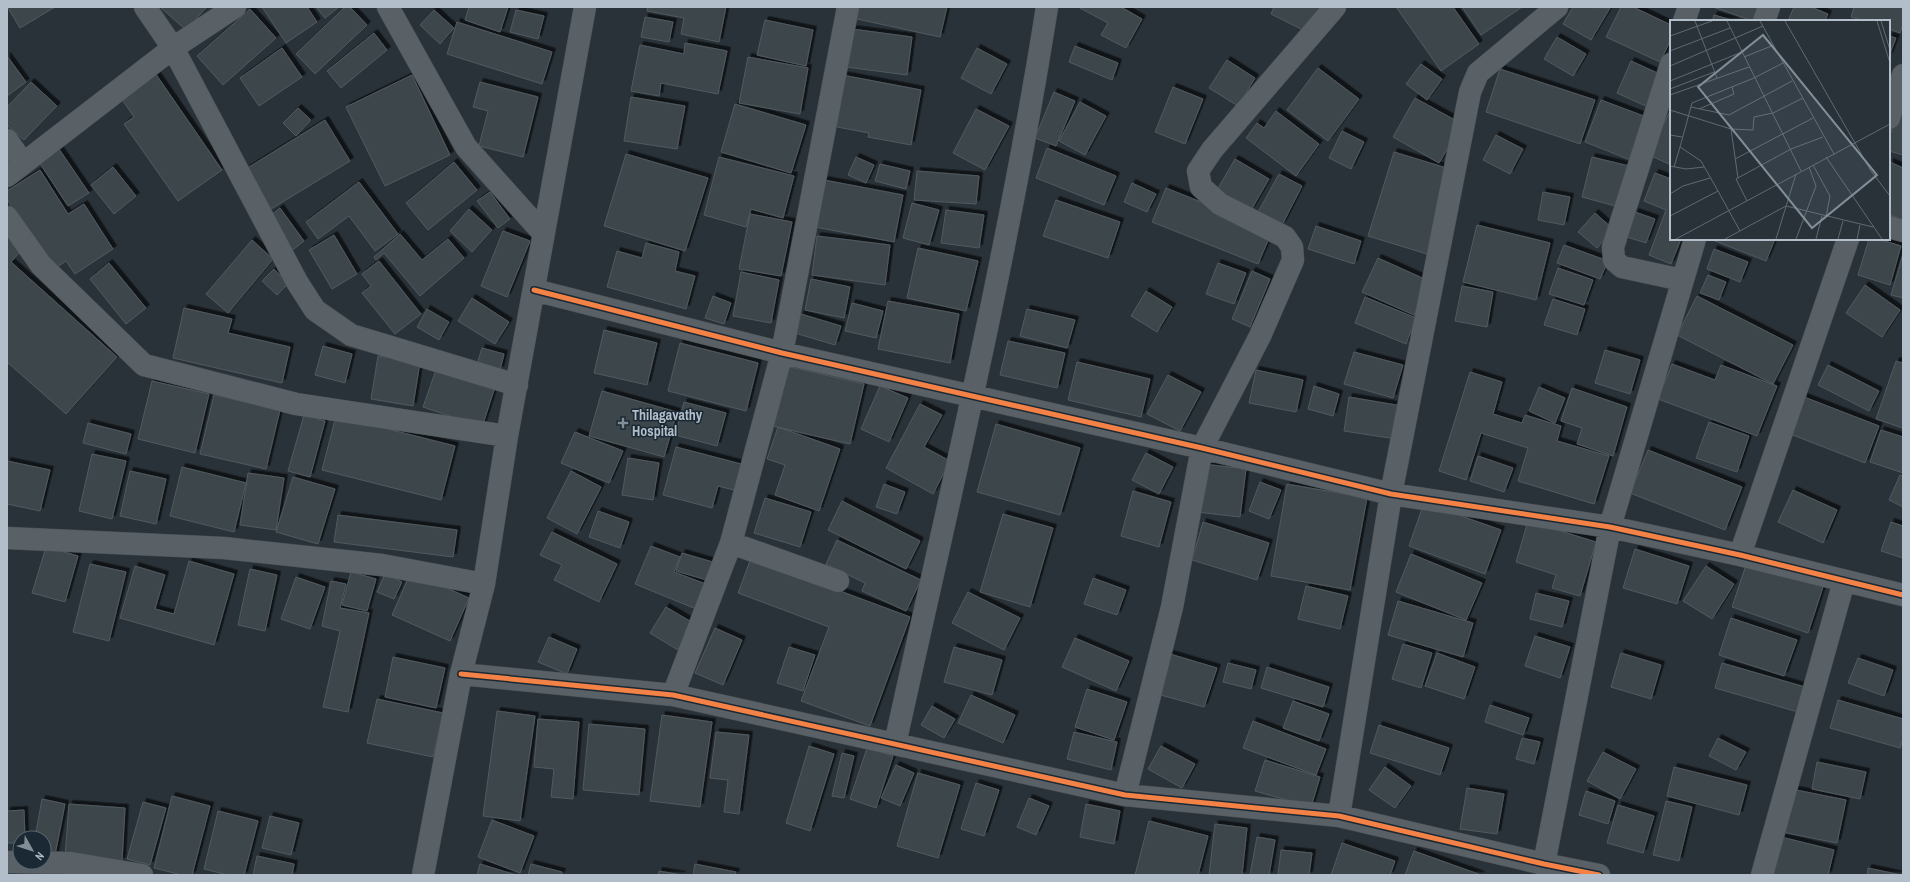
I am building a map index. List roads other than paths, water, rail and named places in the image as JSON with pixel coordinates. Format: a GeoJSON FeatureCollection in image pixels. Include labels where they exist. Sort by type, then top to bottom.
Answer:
{"type":"FeatureCollection","features":[{"type":"Feature","properties":{"kind":"street"},"geometry":{"type":"LineString","coordinates":[[145,7],[173,48],[297,282],[315,310],[351,335],[517,385]]}},
{"type":"Feature","properties":{"kind":"street"},"geometry":{"type":"LineString","coordinates":[[7,140],[15,170],[173,48],[235,7]]}},
{"type":"Feature","properties":{"kind":"street"},"geometry":{"type":"LineString","coordinates":[[388,7],[466,147],[543,233]]}},
{"type":"Feature","properties":{"kind":"street"},"geometry":{"type":"LineString","coordinates":[[423,875],[461,674],[484,584],[507,436],[585,7]]}},
{"type":"Feature","properties":{"kind":"street"},"geometry":{"type":"LineString","coordinates":[[673,695],[731,543],[782,353],[848,7]]}},
{"type":"Feature","properties":{"kind":"street"},"geometry":{"type":"LineString","coordinates":[[895,744],[972,396],[1031,108],[1047,7]]}},
{"type":"Feature","properties":{"kind":"street"},"geometry":{"type":"LineString","coordinates":[[1125,794],[1172,607],[1202,448],[1260,336],[1293,260],[1292,247],[1285,237],[1220,204],[1201,187],[1198,171],[1212,150],[1336,7]]}},
{"type":"Feature","properties":{"kind":"street"},"geometry":{"type":"LineString","coordinates":[[1339,816],[1391,494],[1470,92],[1478,73],[1557,7]]}},
{"type":"Feature","properties":{"kind":"street"},"geometry":{"type":"LineString","coordinates":[[1684,20],[1689,7]]}},
{"type":"Feature","properties":{"kind":"street"},"geometry":{"type":"LineString","coordinates":[[1764,20],[1769,7]]}},
{"type":"Feature","properties":{"kind":"street"},"geometry":{"type":"LineString","coordinates":[[1670,67],[1613,247],[1614,260],[1622,267],[1682,280]]}},
{"type":"Feature","properties":{"kind":"street"},"geometry":{"type":"LineString","coordinates":[[1890,115],[1903,76]]}},
{"type":"Feature","properties":{"kind":"street"},"geometry":{"type":"LineString","coordinates":[[7,216],[41,265],[144,365],[296,404],[507,436]]}},
{"type":"Feature","properties":{"kind":"street"},"geometry":{"type":"LineString","coordinates":[[1890,227],[1903,231]]}},
{"type":"Feature","properties":{"kind":"street"},"geometry":{"type":"LineString","coordinates":[[1544,864],[1610,528],[1695,240]]}},
{"type":"Feature","properties":{"kind":"street"},"geometry":{"type":"LineString","coordinates":[[1740,555],[1848,240]]}},
{"type":"Feature","properties":{"kind":"street"},"geometry":{"type":"LineString","coordinates":[[534,290],[782,353],[1202,448],[1391,494],[1610,528],[1740,555],[1903,595]]}},
{"type":"Feature","properties":{"kind":"street"},"geometry":{"type":"LineString","coordinates":[[7,538],[224,548],[382,565],[484,584]]}},
{"type":"Feature","properties":{"kind":"street"},"geometry":{"type":"LineString","coordinates":[[731,543],[838,581]]}},
{"type":"Feature","properties":{"kind":"street"},"geometry":{"type":"LineString","coordinates":[[1762,875],[1844,581]]}},
{"type":"Feature","properties":{"kind":"street"},"geometry":{"type":"LineString","coordinates":[[461,674],[673,695],[1125,794],[1339,816],[1544,864],[1599,875]]}},
{"type":"Feature","properties":{"kind":"street"},"geometry":{"type":"LineString","coordinates":[[7,862],[71,863],[142,875]]}},
{"type":"Feature","properties":{"kind":"place","name":"Thilagavathy Hospital"},"geometry":{"type":"Point","coordinates":[623,423]}}]}
